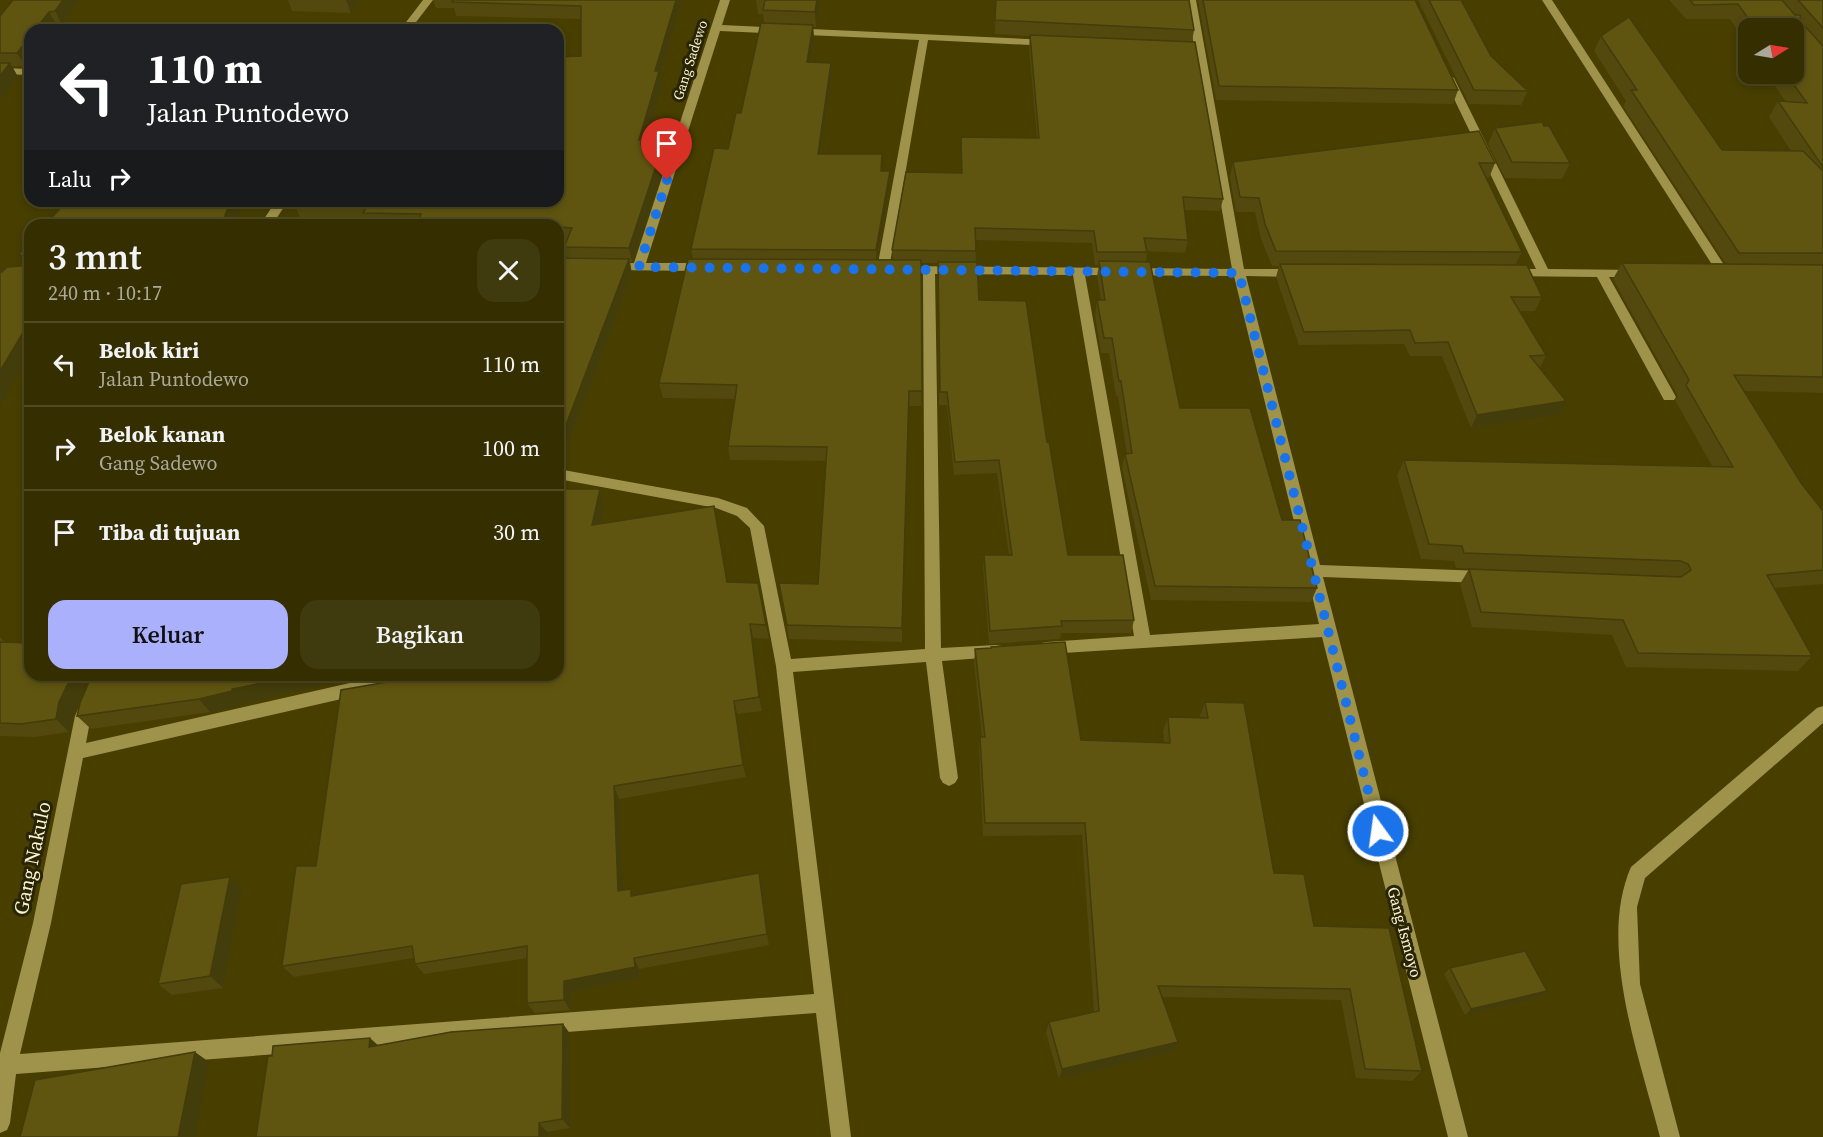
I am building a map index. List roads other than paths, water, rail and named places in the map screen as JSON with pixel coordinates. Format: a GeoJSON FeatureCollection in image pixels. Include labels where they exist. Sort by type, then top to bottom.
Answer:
{"type":"FeatureCollection","features":[{"type":"Feature","properties":{"kind":"street"},"geometry":{"type":"LineString","coordinates":[[410,24],[428,0]]}},
{"type":"Feature","properties":{"kind":"street","name":"Gang Sadewo"},"geometry":{"type":"LineString","coordinates":[[639,267],[725,0]]}},
{"type":"Feature","properties":{"kind":"street","name":"Gang Ismoyo"},"geometry":{"type":"LineString","coordinates":[[1191,0],[1194,49],[1239,273],[1458,1137]]}},
{"type":"Feature","properties":{"kind":"street"},"geometry":{"type":"LineString","coordinates":[[1547,0],[1724,274]]}},
{"type":"Feature","properties":{"kind":"street"},"geometry":{"type":"LineString","coordinates":[[716,28],[1062,43]]}},
{"type":"Feature","properties":{"kind":"street"},"geometry":{"type":"LineString","coordinates":[[924,37],[877,269],[1310,273]]}},
{"type":"Feature","properties":{"kind":"street"},"geometry":{"type":"LineString","coordinates":[[1441,63],[1544,273]]}},
{"type":"Feature","properties":{"kind":"street"},"geometry":{"type":"LineString","coordinates":[[0,71],[24,72]]}},
{"type":"Feature","properties":{"kind":"street"},"geometry":{"type":"LineString","coordinates":[[604,267],[720,267]]}},
{"type":"Feature","properties":{"kind":"street"},"geometry":{"type":"LineString","coordinates":[[929,271],[933,656],[949,778]]}},
{"type":"Feature","properties":{"kind":"street"},"geometry":{"type":"LineString","coordinates":[[1078,271],[1143,641]]}},
{"type":"Feature","properties":{"kind":"street"},"geometry":{"type":"LineString","coordinates":[[1600,272],[1669,397]]}},
{"type":"Feature","properties":{"kind":"street"},"geometry":{"type":"LineString","coordinates":[[1497,273],[1645,273]]}},
{"type":"Feature","properties":{"kind":"street"},"geometry":{"type":"LineString","coordinates":[[564,475],[718,503],[742,512],[757,526],[784,666],[841,1137]]}},
{"type":"Feature","properties":{"kind":"street"},"geometry":{"type":"LineString","coordinates":[[1314,571],[1503,578]]}},
{"type":"Feature","properties":{"kind":"street"},"geometry":{"type":"LineString","coordinates":[[784,666],[1328,630]]}},
{"type":"Feature","properties":{"kind":"street","name":"Gang Nakulo"},"geometry":{"type":"LineString","coordinates":[[0,1123],[8,1065],[42,923],[83,716],[98,681]]}},
{"type":"Feature","properties":{"kind":"street"},"geometry":{"type":"LineString","coordinates":[[77,752],[385,682]]}},
{"type":"Feature","properties":{"kind":"street"},"geometry":{"type":"LineString","coordinates":[[1670,1137],[1630,984],[1628,907],[1637,873],[1823,712]]}},
{"type":"Feature","properties":{"kind":"street"},"geometry":{"type":"LineString","coordinates":[[8,1065],[825,1003]]}}]}
